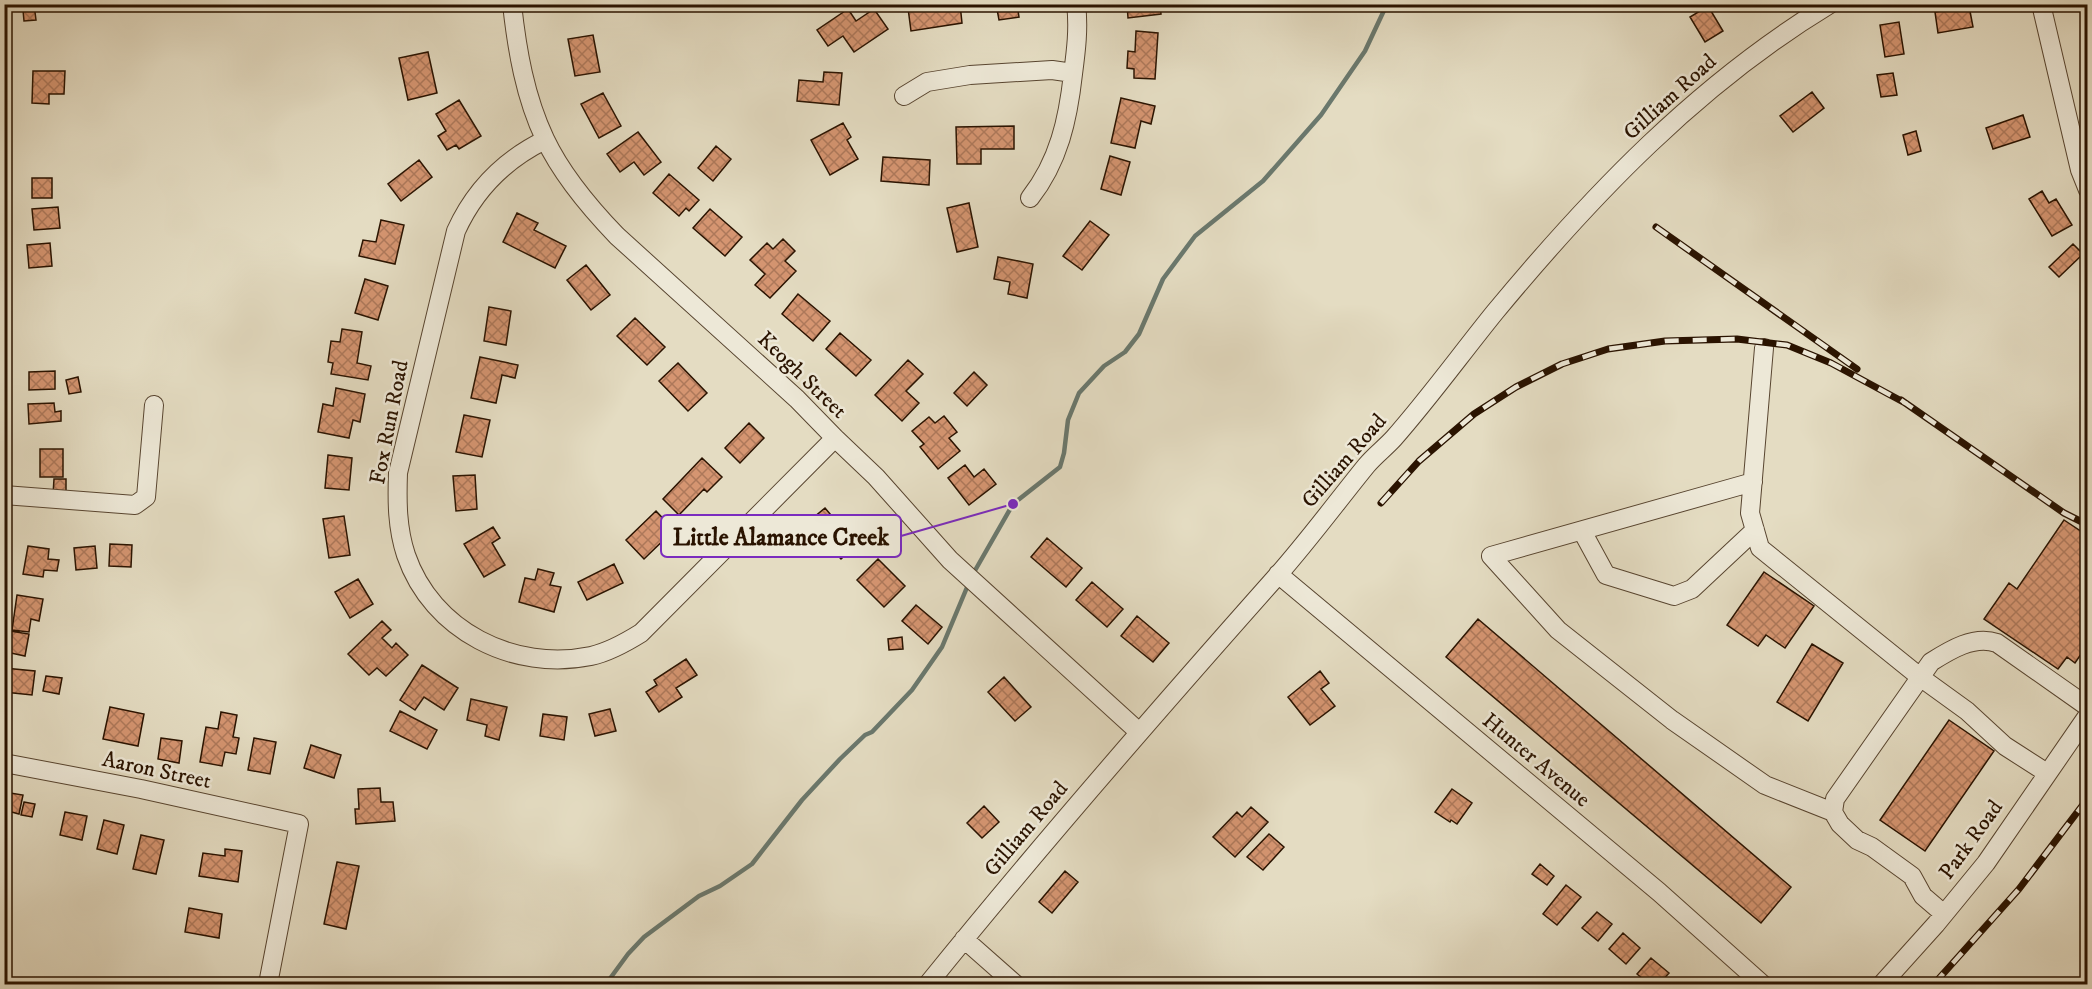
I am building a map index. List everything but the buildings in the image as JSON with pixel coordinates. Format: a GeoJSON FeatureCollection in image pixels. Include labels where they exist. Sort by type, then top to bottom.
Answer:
{"type":"FeatureCollection","features":[{"type":"Feature","properties":{"kind":"street","name":"Keogh Street"},"geometry":{"type":"LineString","coordinates":[[512,4],[523,75],[545,140],[570,180],[597,214],[617,236],[797,399],[876,477],[950,560],[1139,732]]}},
{"type":"Feature","properties":{"kind":"street"},"geometry":{"type":"LineString","coordinates":[[1030,198],[1050,169],[1060,144],[1070,101],[1077,46],[1076,4]]}},
{"type":"Feature","properties":{"kind":"street","name":"Gilliam Road"},"geometry":{"type":"LineString","coordinates":[[928,984],[1059,825],[1278,574],[1367,465],[1393,439],[1454,366],[1495,313],[1590,204],[1665,128],[1701,96],[1759,51],[1830,4]]}},
{"type":"Feature","properties":{"kind":"street"},"geometry":{"type":"LineString","coordinates":[[2041,4],[2080,170],[2088,190]]}},
{"type":"Feature","properties":{"kind":"street"},"geometry":{"type":"LineString","coordinates":[[904,96],[927,82],[970,75],[1052,70],[1073,73]]}},
{"type":"Feature","properties":{"kind":"street","name":"Fox Run Road"},"geometry":{"type":"LineString","coordinates":[[545,140],[503,165],[471,201],[456,231],[398,473],[397,510],[406,556],[424,591],[442,613],[464,632],[491,647],[526,657],[564,660],[618,647],[640,633],[835,438]]}},
{"type":"Feature","properties":{"kind":"street"},"geometry":{"type":"LineString","coordinates":[[1764,348],[1750,513],[1760,548],[1920,677],[1967,711],[2005,746],[2047,772]]}},
{"type":"Feature","properties":{"kind":"street"},"geometry":{"type":"LineString","coordinates":[[4,495],[135,505],[146,497],[154,405]]}},
{"type":"Feature","properties":{"kind":"street"},"geometry":{"type":"LineString","coordinates":[[1753,482],[1491,556],[1558,630],[1672,720],[1766,785],[1833,812],[1840,824],[1857,840],[1872,847],[1912,876],[1923,896],[1944,914]]}},
{"type":"Feature","properties":{"kind":"street"},"geometry":{"type":"LineString","coordinates":[[1582,531],[1606,575],[1674,596],[1692,589],[1755,530]]}},
{"type":"Feature","properties":{"kind":"street","name":"Hunter Avenue"},"geometry":{"type":"LineString","coordinates":[[1278,574],[1650,884],[1762,984]]}},
{"type":"Feature","properties":{"kind":"street"},"geometry":{"type":"LineString","coordinates":[[1833,812],[1835,799],[1930,662],[1952,649],[1978,640],[1987,639],[1997,643],[2088,707]]}},
{"type":"Feature","properties":{"kind":"street","name":"Park Road"},"geometry":{"type":"LineString","coordinates":[[1882,984],[1986,863],[2088,716]]}},
{"type":"Feature","properties":{"kind":"street","name":"Aaron Street"},"geometry":{"type":"LineString","coordinates":[[4,763],[141,789],[299,824],[268,984]]}},
{"type":"Feature","properties":{"kind":"street"},"geometry":{"type":"LineString","coordinates":[[964,939],[1015,984]]}},
{"type":"Feature","properties":{"kind":"waterway"},"geometry":{"type":"LineString","coordinates":[[973,574],[1013,504],[1060,467],[1068,420],[1079,393],[1104,366],[1125,352],[1139,334],[1163,279],[1195,236],[1263,181],[1321,115],[1365,51],[1387,4]]}},
{"type":"Feature","properties":{"kind":"waterway"},"geometry":{"type":"LineString","coordinates":[[606,984],[644,937],[699,896],[720,886],[752,864],[802,800],[840,759],[865,735],[872,732],[912,690],[942,647],[968,585]]}},
{"type":"Feature","properties":{"kind":"railway"},"geometry":{"type":"LineString","coordinates":[[1656,227],[1857,369]]}},
{"type":"Feature","properties":{"kind":"railway"},"geometry":{"type":"LineString","coordinates":[[1381,503],[1419,461],[1474,414],[1516,387],[1562,364],[1608,349],[1665,341],[1737,339],[1787,345],[1831,363],[1907,404]]}},
{"type":"Feature","properties":{"kind":"railway"},"geometry":{"type":"LineString","coordinates":[[1901,400],[2064,513],[2088,525]]}},
{"type":"Feature","properties":{"kind":"railway"},"geometry":{"type":"LineString","coordinates":[[1934,984],[2019,889],[2088,798]]}},
{"type":"Feature","properties":{"kind":"place","name":"Little Alamance Creek"},"geometry":{"type":"Point","coordinates":[1013,504]}}]}
